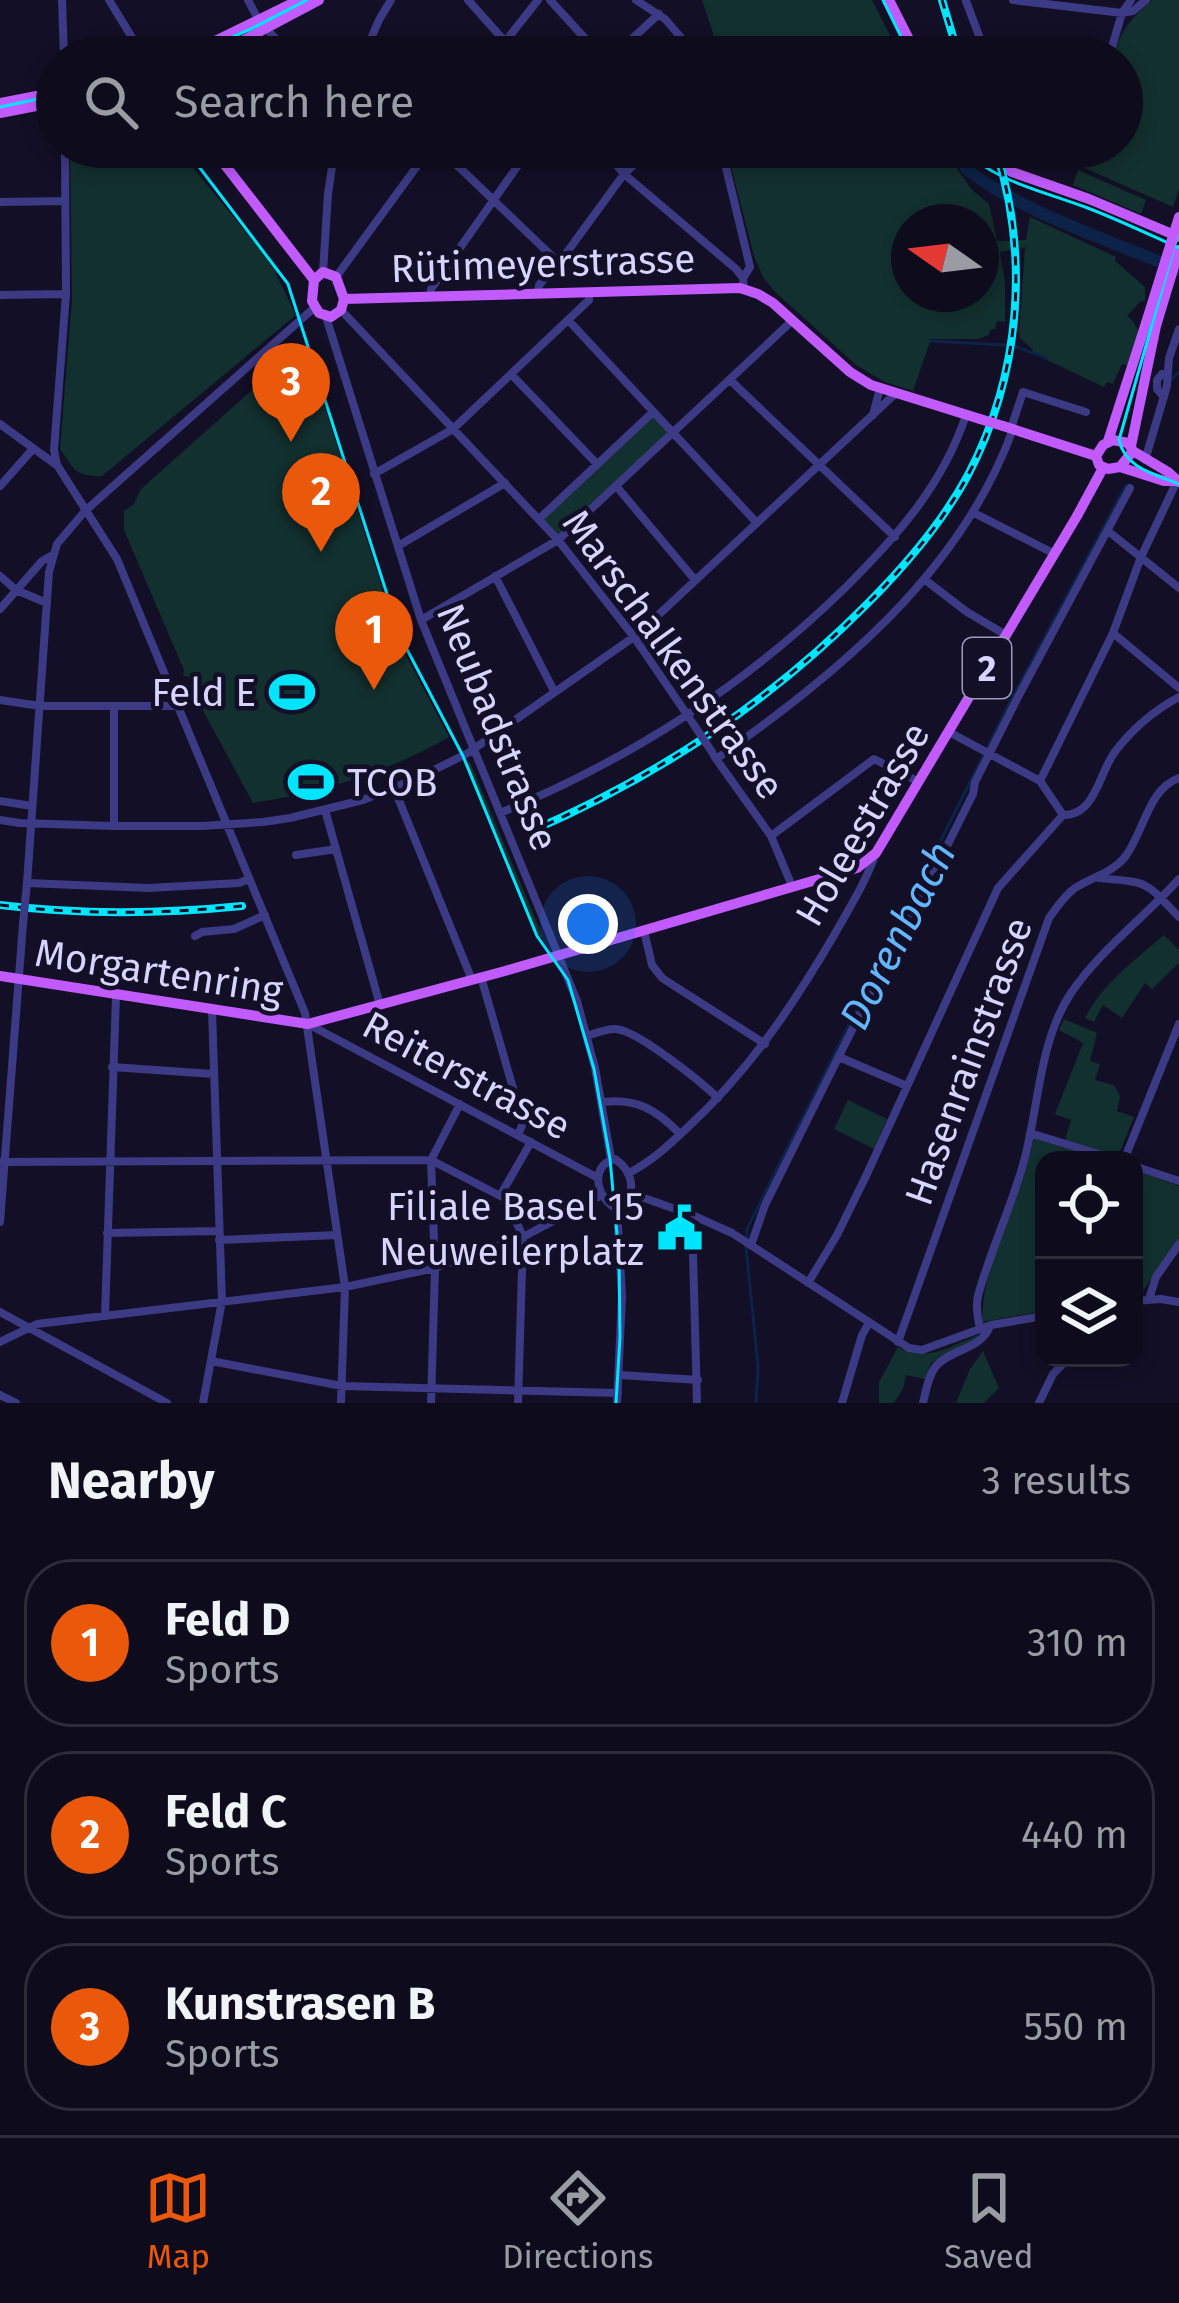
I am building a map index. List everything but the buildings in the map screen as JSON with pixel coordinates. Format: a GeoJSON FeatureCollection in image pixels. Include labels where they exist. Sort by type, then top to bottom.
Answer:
{"type":"FeatureCollection","features":[{"type":"Feature","properties":{"kind":"main road"},"geometry":{"type":"LineString","coordinates":[[241,36],[299,0]]}},
{"type":"Feature","properties":{"kind":"main road"},"geometry":{"type":"LineString","coordinates":[[230,36],[319,0]]}},
{"type":"Feature","properties":{"kind":"main road"},"geometry":{"type":"LineString","coordinates":[[890,0],[908,36]]}},
{"type":"Feature","properties":{"kind":"main road"},"geometry":{"type":"LineString","coordinates":[[0,102],[36,96]]}},
{"type":"Feature","properties":{"kind":"main road"},"geometry":{"type":"LineString","coordinates":[[1,113],[36,106]]}},
{"type":"Feature","properties":{"kind":"main road"},"geometry":{"type":"LineString","coordinates":[[229,168],[324,276],[343,305],[335,316],[314,308],[311,291],[324,276]]}},
{"type":"Feature","properties":{"kind":"main road"},"geometry":{"type":"LineString","coordinates":[[1006,168],[1173,234]]}},
{"type":"Feature","properties":{"kind":"main road"},"geometry":{"type":"LineString","coordinates":[[1120,467],[1132,448],[1151,324],[1179,217]]}},
{"type":"Feature","properties":{"kind":"main road"},"geometry":{"type":"LineString","coordinates":[[1108,442],[1179,250]]}},
{"type":"Feature","properties":{"kind":"main road"},"geometry":{"type":"LineString","coordinates":[[744,283],[850,371],[880,388],[1096,456]]}},
{"type":"Feature","properties":{"kind":"main road","name":"Rütimeyerstrasse"},"geometry":{"type":"LineString","coordinates":[[343,305],[744,283]]}},
{"type":"Feature","properties":{"kind":"main road"},"geometry":{"type":"LineString","coordinates":[[1119,440],[1178,481],[1120,467],[1103,468],[1096,456],[1108,442],[1119,440]]}},
{"type":"Feature","properties":{"kind":"main road","name":"Holeestrasse"},"geometry":{"type":"LineString","coordinates":[[875,853],[1103,468]]}},
{"type":"Feature","properties":{"kind":"main road"},"geometry":{"type":"LineString","coordinates":[[308,1024],[793,888],[857,868],[875,853]]}},
{"type":"Feature","properties":{"kind":"main road","name":"Morgartenring"},"geometry":{"type":"LineString","coordinates":[[0,976],[308,1024]]}},
{"type":"Feature","properties":{"kind":"street"},"geometry":{"type":"LineString","coordinates":[[62,0],[63,36]]}},
{"type":"Feature","properties":{"kind":"street"},"geometry":{"type":"LineString","coordinates":[[109,0],[131,36]]}},
{"type":"Feature","properties":{"kind":"street"},"geometry":{"type":"LineString","coordinates":[[248,0],[274,36]]}},
{"type":"Feature","properties":{"kind":"street"},"geometry":{"type":"LineString","coordinates":[[372,36],[391,0]]}},
{"type":"Feature","properties":{"kind":"street"},"geometry":{"type":"LineString","coordinates":[[468,0],[501,36]]}},
{"type":"Feature","properties":{"kind":"street"},"geometry":{"type":"LineString","coordinates":[[508,36],[538,0]]}},
{"type":"Feature","properties":{"kind":"street"},"geometry":{"type":"LineString","coordinates":[[550,0],[583,36]]}},
{"type":"Feature","properties":{"kind":"street"},"geometry":{"type":"LineString","coordinates":[[636,0],[678,36]]}},
{"type":"Feature","properties":{"kind":"street"},"geometry":{"type":"LineString","coordinates":[[965,0],[979,36]]}},
{"type":"Feature","properties":{"kind":"street"},"geometry":{"type":"LineString","coordinates":[[1012,0],[1122,14]]}},
{"type":"Feature","properties":{"kind":"street"},"geometry":{"type":"LineString","coordinates":[[1115,36],[1122,14],[1139,1]]}},
{"type":"Feature","properties":{"kind":"street"},"geometry":{"type":"LineString","coordinates":[[634,36],[658,14]]}},
{"type":"Feature","properties":{"kind":"street"},"geometry":{"type":"LineString","coordinates":[[0,102],[1,113]]}},
{"type":"Feature","properties":{"kind":"street"},"geometry":{"type":"LineString","coordinates":[[56,465],[66,294],[65,168]]}},
{"type":"Feature","properties":{"kind":"street"},"geometry":{"type":"LineString","coordinates":[[324,276],[331,168]]}},
{"type":"Feature","properties":{"kind":"street"},"geometry":{"type":"LineString","coordinates":[[324,276],[416,168]]}},
{"type":"Feature","properties":{"kind":"street"},"geometry":{"type":"LineString","coordinates":[[458,168],[558,262]]}},
{"type":"Feature","properties":{"kind":"street"},"geometry":{"type":"LineString","coordinates":[[431,298],[431,289],[516,168]]}},
{"type":"Feature","properties":{"kind":"street"},"geometry":{"type":"LineString","coordinates":[[619,168],[736,269],[744,283]]}},
{"type":"Feature","properties":{"kind":"street"},"geometry":{"type":"LineString","coordinates":[[538,293],[538,285],[630,168]]}},
{"type":"Feature","properties":{"kind":"street"},"geometry":{"type":"LineString","coordinates":[[726,168],[750,267],[744,283]]}},
{"type":"Feature","properties":{"kind":"street"},"geometry":{"type":"LineString","coordinates":[[0,202],[65,201]]}},
{"type":"Feature","properties":{"kind":"street"},"geometry":{"type":"LineString","coordinates":[[374,474],[453,429],[569,322],[590,300],[589,292]]}},
{"type":"Feature","properties":{"kind":"street"},"geometry":{"type":"LineString","coordinates":[[0,295],[66,294]]}},
{"type":"Feature","properties":{"kind":"street","name":"Marschalkenstrasse"},"geometry":{"type":"LineString","coordinates":[[343,305],[558,540],[634,638],[771,836],[793,888]]}},
{"type":"Feature","properties":{"kind":"street"},"geometry":{"type":"LineString","coordinates":[[0,1222],[6,1054],[19,979],[52,556],[57,544],[101,495],[314,308]]}},
{"type":"Feature","properties":{"kind":"street","name":"Neubadstrasse"},"geometry":{"type":"LineString","coordinates":[[326,316],[421,620],[560,955],[587,1036],[611,1159]]}},
{"type":"Feature","properties":{"kind":"street"},"geometry":{"type":"LineString","coordinates":[[421,620],[558,540],[793,320]]}},
{"type":"Feature","properties":{"kind":"street"},"geometry":{"type":"LineString","coordinates":[[569,322],[757,523]]}},
{"type":"Feature","properties":{"kind":"street"},"geometry":{"type":"LineString","coordinates":[[1145,460],[1179,329]]}},
{"type":"Feature","properties":{"kind":"street"},"geometry":{"type":"LineString","coordinates":[[511,374],[597,464]]}},
{"type":"Feature","properties":{"kind":"street"},"geometry":{"type":"LineString","coordinates":[[730,380],[896,537]]}},
{"type":"Feature","properties":{"kind":"street"},"geometry":{"type":"LineString","coordinates":[[873,415],[880,388]]}},
{"type":"Feature","properties":{"kind":"street"},"geometry":{"type":"LineString","coordinates":[[714,755],[772,720],[834,670],[924,578],[974,513],[994,475],[1023,392],[1086,412]]}},
{"type":"Feature","properties":{"kind":"street"},"geometry":{"type":"LineString","coordinates":[[0,820],[114,826],[226,824],[290,818],[394,788],[474,749],[634,638],[896,393]]}},
{"type":"Feature","properties":{"kind":"street"},"geometry":{"type":"LineString","coordinates":[[539,519],[653,412]]}},
{"type":"Feature","properties":{"kind":"street"},"geometry":{"type":"LineString","coordinates":[[500,813],[690,719],[788,640],[896,537],[934,484],[966,414]]}},
{"type":"Feature","properties":{"kind":"street"},"geometry":{"type":"LineString","coordinates":[[0,424],[56,465],[117,559],[308,1024],[345,1287],[341,1403]]}},
{"type":"Feature","properties":{"kind":"street"},"geometry":{"type":"LineString","coordinates":[[0,486],[32,450]]}},
{"type":"Feature","properties":{"kind":"street"},"geometry":{"type":"LineString","coordinates":[[1040,781],[1114,633],[1141,557],[1178,481]]}},
{"type":"Feature","properties":{"kind":"street"},"geometry":{"type":"LineString","coordinates":[[398,546],[505,482]]}},
{"type":"Feature","properties":{"kind":"street"},"geometry":{"type":"LineString","coordinates":[[617,487],[695,580]]}},
{"type":"Feature","properties":{"kind":"street"},"geometry":{"type":"LineString","coordinates":[[751,1245],[765,1205],[973,794],[985,753],[1130,488]]}},
{"type":"Feature","properties":{"kind":"street"},"geometry":{"type":"LineString","coordinates":[[974,513],[1054,554]]}},
{"type":"Feature","properties":{"kind":"street"},"geometry":{"type":"LineString","coordinates":[[1108,531],[1179,588]]}},
{"type":"Feature","properties":{"kind":"street"},"geometry":{"type":"LineString","coordinates":[[0,609],[42,561],[52,556]]}},
{"type":"Feature","properties":{"kind":"street"},"geometry":{"type":"LineString","coordinates":[[0,576],[16,590],[47,603]]}},
{"type":"Feature","properties":{"kind":"street"},"geometry":{"type":"LineString","coordinates":[[495,576],[554,691]]}},
{"type":"Feature","properties":{"kind":"street"},"geometry":{"type":"LineString","coordinates":[[924,578],[1006,635]]}},
{"type":"Feature","properties":{"kind":"street"},"geometry":{"type":"LineString","coordinates":[[808,1283],[837,1235],[998,888],[1064,815],[1085,808],[1113,755],[1130,734],[1179,693],[1114,633]]}},
{"type":"Feature","properties":{"kind":"street"},"geometry":{"type":"LineString","coordinates":[[0,700],[40,706],[179,706]]}},
{"type":"Feature","properties":{"kind":"street"},"geometry":{"type":"LineString","coordinates":[[114,706],[114,826]]}},
{"type":"Feature","properties":{"kind":"street"},"geometry":{"type":"LineString","coordinates":[[949,731],[1040,781],[1064,815]]}},
{"type":"Feature","properties":{"kind":"street"},"geometry":{"type":"LineString","coordinates":[[771,836],[874,759],[919,782]]}},
{"type":"Feature","properties":{"kind":"street","name":"Hasenrainstrasse"},"geometry":{"type":"LineString","coordinates":[[898,1342],[1049,918],[1075,888],[1118,865],[1161,788],[1179,778]]}},
{"type":"Feature","properties":{"kind":"street"},"geometry":{"type":"LineString","coordinates":[[394,788],[477,979],[523,1123],[518,1135]]}},
{"type":"Feature","properties":{"kind":"street"},"geometry":{"type":"LineString","coordinates":[[0,801],[32,806]]}},
{"type":"Feature","properties":{"kind":"street"},"geometry":{"type":"LineString","coordinates":[[325,810],[380,1006]]}},
{"type":"Feature","properties":{"kind":"street"},"geometry":{"type":"LineString","coordinates":[[296,855],[336,849]]}},
{"type":"Feature","properties":{"kind":"street","name":"Holeestrasse"},"geometry":{"type":"LineString","coordinates":[[629,1173],[650,1161],[718,1098],[765,1044],[853,902],[875,853]]}},
{"type":"Feature","properties":{"kind":"street"},"geometry":{"type":"LineString","coordinates":[[1096,878],[1145,883],[1179,917]]}},
{"type":"Feature","properties":{"kind":"street"},"geometry":{"type":"LineString","coordinates":[[27,883],[149,888],[249,879]]}},
{"type":"Feature","properties":{"kind":"street"},"geometry":{"type":"LineString","coordinates":[[980,1328],[978,1294],[1003,1228],[1046,1060],[1066,1002],[1092,966],[1179,879]]}},
{"type":"Feature","properties":{"kind":"street"},"geometry":{"type":"LineString","coordinates":[[195,936],[234,929],[265,916]]}},
{"type":"Feature","properties":{"kind":"street"},"geometry":{"type":"LineString","coordinates":[[644,931],[652,965],[662,978],[765,1044]]}},
{"type":"Feature","properties":{"kind":"street"},"geometry":{"type":"LineString","coordinates":[[105,1315],[116,996]]}},
{"type":"Feature","properties":{"kind":"street"},"geometry":{"type":"LineString","coordinates":[[203,1403],[222,1301],[212,1011]]}},
{"type":"Feature","properties":{"kind":"street","name":"Reiterstrasse"},"geometry":{"type":"LineString","coordinates":[[308,1024],[598,1178]]}},
{"type":"Feature","properties":{"kind":"street"},"geometry":{"type":"LineString","coordinates":[[1125,1151],[1179,1024]]}},
{"type":"Feature","properties":{"kind":"street"},"geometry":{"type":"LineString","coordinates":[[587,1036],[611,1029],[628,1032],[696,1077],[718,1098]]}},
{"type":"Feature","properties":{"kind":"street"},"geometry":{"type":"LineString","coordinates":[[838,1057],[907,1086]]}},
{"type":"Feature","properties":{"kind":"street"},"geometry":{"type":"LineString","coordinates":[[112,1067],[213,1074]]}},
{"type":"Feature","properties":{"kind":"street"},"geometry":{"type":"LineString","coordinates":[[603,1102],[632,1102],[662,1117],[680,1134]]}},
{"type":"Feature","properties":{"kind":"street"},"geometry":{"type":"LineString","coordinates":[[431,1403],[435,1268],[431,1160],[460,1104]]}},
{"type":"Feature","properties":{"kind":"street"},"geometry":{"type":"LineString","coordinates":[[1030,1133],[1091,1151]]}},
{"type":"Feature","properties":{"kind":"street"},"geometry":{"type":"LineString","coordinates":[[500,1196],[531,1142]]}},
{"type":"Feature","properties":{"kind":"street"},"geometry":{"type":"LineString","coordinates":[[611,1159],[629,1173],[630,1193],[617,1209],[602,1196],[598,1178],[603,1164],[611,1159]]}},
{"type":"Feature","properties":{"kind":"street"},"geometry":{"type":"LineString","coordinates":[[2,1162],[431,1160],[506,1199],[523,1237],[518,1403]]}},
{"type":"Feature","properties":{"kind":"street"},"geometry":{"type":"LineString","coordinates":[[1143,1169],[1179,1181]]}},
{"type":"Feature","properties":{"kind":"street"},"geometry":{"type":"LineString","coordinates":[[630,1193],[741,1238],[909,1348],[922,1350],[980,1328],[1035,1318]]}},
{"type":"Feature","properties":{"kind":"street"},"geometry":{"type":"LineString","coordinates":[[0,1342],[37,1324],[345,1287],[435,1268],[523,1237],[602,1196]]}},
{"type":"Feature","properties":{"kind":"street"},"geometry":{"type":"LineString","coordinates":[[212,1361],[342,1386],[518,1390],[618,1398],[621,1278],[617,1209]]}},
{"type":"Feature","properties":{"kind":"street"},"geometry":{"type":"LineString","coordinates":[[692,1215],[697,1403]]}},
{"type":"Feature","properties":{"kind":"street"},"geometry":{"type":"LineString","coordinates":[[107,1233],[337,1235]]}},
{"type":"Feature","properties":{"kind":"street"},"geometry":{"type":"LineString","coordinates":[[1149,1299],[1156,1277],[1179,1244]]}},
{"type":"Feature","properties":{"kind":"street"},"geometry":{"type":"LineString","coordinates":[[1143,1299],[1179,1302]]}},
{"type":"Feature","properties":{"kind":"street"},"geometry":{"type":"LineString","coordinates":[[0,1312],[167,1403]]}},
{"type":"Feature","properties":{"kind":"street"},"geometry":{"type":"LineString","coordinates":[[842,1403],[868,1323]]}},
{"type":"Feature","properties":{"kind":"street"},"geometry":{"type":"LineString","coordinates":[[922,1403],[934,1368],[982,1340],[991,1325]]}},
{"type":"Feature","properties":{"kind":"street"},"geometry":{"type":"LineString","coordinates":[[1039,1403],[1060,1367]]}},
{"type":"Feature","properties":{"kind":"street"},"geometry":{"type":"LineString","coordinates":[[620,1375],[698,1379]]}},
{"type":"Feature","properties":{"kind":"street"},"geometry":{"type":"LineString","coordinates":[[0,1395],[16,1403]]}},
{"type":"Feature","properties":{"kind":"green space"},"geometry":{"type":"Polygon","coordinates":[[[702,0],[872,0],[890,36],[714,36],[702,0]]]}},
{"type":"Feature","properties":{"kind":"green space"},"geometry":{"type":"Polygon","coordinates":[[[1152,0],[1179,0],[1179,189],[1173,207],[1085,168],[1143,168],[1143,36],[1122,36],[1152,0]]]}},
{"type":"Feature","properties":{"kind":"green space"},"geometry":{"type":"Polygon","coordinates":[[[70,168],[193,168],[278,271],[296,315],[102,476],[86,475],[60,449],[72,299],[70,168]]]}},
{"type":"Feature","properties":{"kind":"green space"},"geometry":{"type":"Polygon","coordinates":[[[731,168],[957,168],[989,204],[891,204],[891,312],[999,312],[999,241],[1026,240],[1030,217],[1116,257],[1145,287],[1145,301],[1127,316],[1139,332],[1127,365],[1122,364],[1113,384],[1107,382],[1104,387],[1032,353],[1019,337],[1025,247],[1000,252],[1005,322],[997,321],[989,335],[978,339],[931,339],[913,391],[856,365],[763,277],[731,168]]]}},
{"type":"Feature","properties":{"kind":"green space"},"geometry":{"type":"Polygon","coordinates":[[[1078,170],[1146,200],[1141,214],[1073,185],[1078,170]]]}},
{"type":"Feature","properties":{"kind":"green space"},"geometry":{"type":"Polygon","coordinates":[[[308,354],[400,644],[449,737],[354,779],[253,803],[188,676],[183,676],[124,530],[124,511],[134,504],[141,489],[270,374],[308,354]]]}},
{"type":"Feature","properties":{"kind":"green space"},"geometry":{"type":"Polygon","coordinates":[[[651,410],[672,433],[560,539],[538,516],[651,410]]]}},
{"type":"Feature","properties":{"kind":"green space"},"geometry":{"type":"Polygon","coordinates":[[[470,762],[543,937],[537,939],[465,765],[470,762]]]}},
{"type":"Feature","properties":{"kind":"green space"},"geometry":{"type":"Polygon","coordinates":[[[1164,935],[1179,950],[1179,963],[1152,989],[1145,983],[1122,1018],[1103,1005],[1094,1022],[1085,1018],[1110,984],[1164,935]]]}},
{"type":"Feature","properties":{"kind":"green space"},"geometry":{"type":"Polygon","coordinates":[[[1064,1019],[1097,1033],[1090,1061],[1100,1064],[1095,1080],[1114,1085],[1120,1096],[1117,1111],[1134,1117],[1120,1151],[1099,1151],[1065,1140],[1071,1120],[1055,1114],[1083,1043],[1059,1030],[1064,1019]]]}},
{"type":"Feature","properties":{"kind":"green space"},"geometry":{"type":"Polygon","coordinates":[[[848,1100],[887,1119],[874,1149],[834,1129],[848,1100]]]}},
{"type":"Feature","properties":{"kind":"green space"},"geometry":{"type":"Polygon","coordinates":[[[1034,1138],[1075,1151],[1035,1151],[1035,1313],[982,1322],[995,1251],[1034,1138]]]}},
{"type":"Feature","properties":{"kind":"green space"},"geometry":{"type":"Polygon","coordinates":[[[1143,1173],[1179,1186],[1179,1241],[1143,1290],[1143,1173]]]}},
{"type":"Feature","properties":{"kind":"green space"},"geometry":{"type":"Polygon","coordinates":[[[978,1335],[931,1363],[925,1379],[906,1375],[894,1403],[879,1403],[879,1382],[898,1347],[929,1353],[978,1335]]]}},
{"type":"Feature","properties":{"kind":"green space"},"geometry":{"type":"Polygon","coordinates":[[[983,1351],[999,1388],[984,1403],[956,1403],[970,1369],[983,1351]]]}},
{"type":"Feature","properties":{"kind":"waterway"},"geometry":{"type":"LineString","coordinates":[[966,169],[1041,213],[1179,270]]}},
{"type":"Feature","properties":{"kind":"waterway"},"geometry":{"type":"LineString","coordinates":[[931,341],[1004,345]]}},
{"type":"Feature","properties":{"kind":"waterway"},"geometry":{"type":"LineString","coordinates":[[1014,346],[1046,358]]}},
{"type":"Feature","properties":{"kind":"waterway"},"geometry":{"type":"LineString","coordinates":[[1172,379],[1179,372]]}},
{"type":"Feature","properties":{"kind":"waterway","name":"Dorenbach"},"geometry":{"type":"LineString","coordinates":[[756,1403],[758,1366],[747,1229],[1011,700],[1126,485]]}},
{"type":"Feature","properties":{"kind":"tram line"},"geometry":{"type":"LineString","coordinates":[[234,36],[307,0]]}},
{"type":"Feature","properties":{"kind":"tram line"},"geometry":{"type":"LineString","coordinates":[[883,0],[901,36]]}},
{"type":"Feature","properties":{"kind":"tram line"},"geometry":{"type":"LineString","coordinates":[[0,107],[36,99]]}},
{"type":"Feature","properties":{"kind":"tram line"},"geometry":{"type":"LineString","coordinates":[[200,168],[288,284],[401,638],[463,756],[537,936],[568,980],[594,1069],[610,1159],[619,1256],[616,1403]]}},
{"type":"Feature","properties":{"kind":"tram line"},"geometry":{"type":"LineString","coordinates":[[987,168],[1179,248]]}},
{"type":"Feature","properties":{"kind":"tram line"},"geometry":{"type":"LineString","coordinates":[[1179,230],[1119,440],[1134,464],[1179,484]]}},
{"type":"Feature","properties":{"kind":"railway"},"geometry":{"type":"LineString","coordinates":[[942,0],[953,36]]}},
{"type":"Feature","properties":{"kind":"railway"},"geometry":{"type":"LineString","coordinates":[[529,832],[666,762],[751,705],[867,604],[947,510],[986,436],[1009,355],[1016,272],[1001,168]]}},
{"type":"Feature","properties":{"kind":"railway"},"geometry":{"type":"LineString","coordinates":[[0,905],[121,912],[242,906]]}},
{"type":"Feature","properties":{"kind":"place","name":"Kunstrasen B"},"geometry":{"type":"Point","coordinates":[291,442]}},
{"type":"Feature","properties":{"kind":"place","name":"Feld C"},"geometry":{"type":"Point","coordinates":[321,552]}},
{"type":"Feature","properties":{"kind":"place","name":"Feld D"},"geometry":{"type":"Point","coordinates":[374,690]}},
{"type":"Feature","properties":{"kind":"place","name":"Feld E"},"geometry":{"type":"Point","coordinates":[292,692]}},
{"type":"Feature","properties":{"kind":"place","name":"TCOB"},"geometry":{"type":"Point","coordinates":[311,782]}},
{"type":"Feature","properties":{"kind":"place","name":"Filiale Basel 15 Neuweilerplatz"},"geometry":{"type":"Point","coordinates":[680,1228]}}]}
